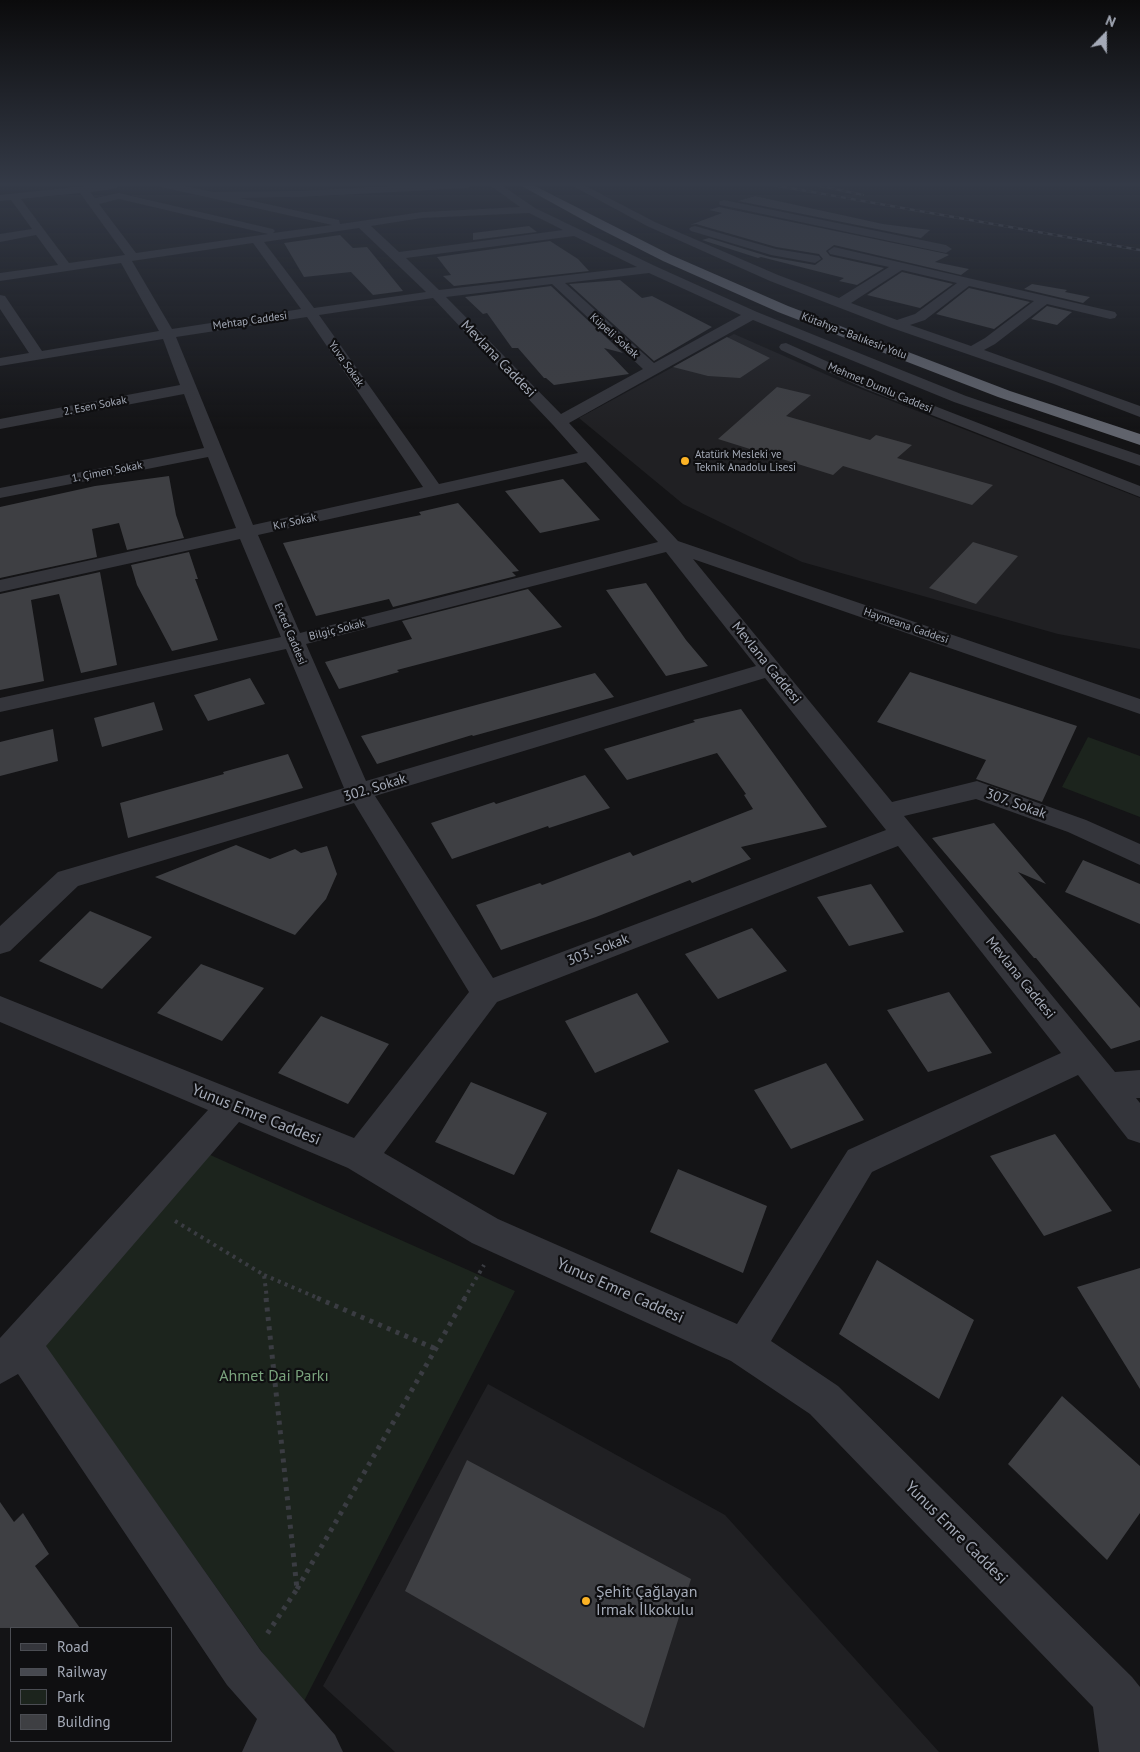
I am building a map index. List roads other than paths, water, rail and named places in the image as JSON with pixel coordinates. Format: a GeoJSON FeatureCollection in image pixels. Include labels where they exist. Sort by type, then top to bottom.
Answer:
{"type":"FeatureCollection","features":[{"type":"Feature","properties":{"kind":"highway","name":"Kütahya - Balıkesir Yolu"},"geometry":{"type":"LineString","coordinates":[[685,266],[783,309],[1004,394],[1140,440]]}},
{"type":"Feature","properties":{"kind":"highway","name":"Kütahya - Balıkesir Yolu"},"geometry":{"type":"LineString","coordinates":[[716,266],[747,280],[954,360]]}},
{"type":"Feature","properties":{"kind":"highway"},"geometry":{"type":"LineString","coordinates":[[1061,399],[1079,405]]}},
{"type":"Feature","properties":{"kind":"highway"},"geometry":{"type":"LineString","coordinates":[[1114,416],[1140,425]]}},
{"type":"Feature","properties":{"kind":"street"},"geometry":{"type":"LineString","coordinates":[[0,277],[75,266]]}},
{"type":"Feature","properties":{"kind":"street","name":"Evted Caddesi"},"geometry":{"type":"LineString","coordinates":[[133,266],[168,334],[247,532],[353,781],[486,993]]}},
{"type":"Feature","properties":{"kind":"street","name":"Yuva Sokak"},"geometry":{"type":"LineString","coordinates":[[276,266],[434,491]]}},
{"type":"Feature","properties":{"kind":"street","name":"Mevlana Caddesi"},"geometry":{"type":"LineString","coordinates":[[406,266],[436,294],[559,422],[671,545],[1140,1128]]}},
{"type":"Feature","properties":{"kind":"street"},"geometry":{"type":"LineString","coordinates":[[644,266],[752,314],[960,399],[1140,461]]}},
{"type":"Feature","properties":{"kind":"street"},"geometry":{"type":"LineString","coordinates":[[746,266],[897,325],[1140,411]]}},
{"type":"Feature","properties":{"kind":"street"},"geometry":{"type":"LineString","coordinates":[[774,278],[800,266]]}},
{"type":"Feature","properties":{"kind":"street"},"geometry":{"type":"LineString","coordinates":[[841,303],[900,266],[1110,314]]}},
{"type":"Feature","properties":{"kind":"street","name":"Mehtap Caddesi"},"geometry":{"type":"LineString","coordinates":[[0,362],[168,334],[436,294],[651,269]]}},
{"type":"Feature","properties":{"kind":"street"},"geometry":{"type":"LineString","coordinates":[[626,272],[753,332]]}},
{"type":"Feature","properties":{"kind":"street"},"geometry":{"type":"LineString","coordinates":[[774,278],[808,288],[857,293]]}},
{"type":"Feature","properties":{"kind":"street","name":"Küpeli Sokak"},"geometry":{"type":"LineString","coordinates":[[555,280],[586,311],[653,370]]}},
{"type":"Feature","properties":{"kind":"street"},"geometry":{"type":"LineString","coordinates":[[897,325],[920,317],[967,282]]}},
{"type":"Feature","properties":{"kind":"street"},"geometry":{"type":"LineString","coordinates":[[0,299],[38,356]]}},
{"type":"Feature","properties":{"kind":"street"},"geometry":{"type":"LineString","coordinates":[[972,351],[990,341],[1044,300]]}},
{"type":"Feature","properties":{"kind":"street"},"geometry":{"type":"LineString","coordinates":[[559,422],[752,314]]}},
{"type":"Feature","properties":{"kind":"street","name":"Mehmet Dumlu Caddesi"},"geometry":{"type":"LineString","coordinates":[[770,340],[868,385],[1140,492]]}},
{"type":"Feature","properties":{"kind":"street"},"geometry":{"type":"LineString","coordinates":[[1000,377],[1019,368]]}},
{"type":"Feature","properties":{"kind":"street","name":"2. Esen Sokak"},"geometry":{"type":"LineString","coordinates":[[0,424],[189,388]]}},
{"type":"Feature","properties":{"kind":"street","name":"1. Çimen Sokak"},"geometry":{"type":"LineString","coordinates":[[0,493],[214,451]]}},
{"type":"Feature","properties":{"kind":"street","name":"Kır Sokak"},"geometry":{"type":"LineString","coordinates":[[0,586],[590,456]]}},
{"type":"Feature","properties":{"kind":"street","name":"Bilgiç Sokak"},"geometry":{"type":"LineString","coordinates":[[0,705],[293,641],[671,545]]}},
{"type":"Feature","properties":{"kind":"street","name":"Haymeana Caddesi"},"geometry":{"type":"LineString","coordinates":[[671,545],[1140,707]]}},
{"type":"Feature","properties":{"kind":"street","name":"302. Sokak"},"geometry":{"type":"LineString","coordinates":[[0,943],[68,879],[771,669]]}},
{"type":"Feature","properties":{"kind":"street","name":"307. Sokak"},"geometry":{"type":"LineString","coordinates":[[886,812],[978,790],[1077,826],[1140,855]]}},
{"type":"Feature","properties":{"kind":"street","name":"303. Sokak"},"geometry":{"type":"LineString","coordinates":[[486,993],[903,834]]}},
{"type":"Feature","properties":{"kind":"street"},"geometry":{"type":"LineString","coordinates":[[360,1157],[486,993]]}},
{"type":"Feature","properties":{"kind":"street","name":"Yunus Emre Caddesi"},"geometry":{"type":"LineString","coordinates":[[0,1009],[360,1157],[485,1231],[745,1347],[824,1400],[1127,1707]]}},
{"type":"Feature","properties":{"kind":"street"},"geometry":{"type":"LineString","coordinates":[[745,1347],[860,1160],[1083,1058]]}},
{"type":"Feature","properties":{"kind":"street"},"geometry":{"type":"LineString","coordinates":[[1107,1087],[1140,1084]]}},
{"type":"Feature","properties":{"kind":"street"},"geometry":{"type":"LineString","coordinates":[[233,1105],[11,1355],[244,1668],[276,1733],[318,1752]]}},
{"type":"Feature","properties":{"kind":"street"},"geometry":{"type":"LineString","coordinates":[[1124,1752],[1127,1707]]}},
{"type":"Feature","properties":{"kind":"place","name":"Atatürk Mesleki ve Teknik Anadolu Lisesi"},"geometry":{"type":"Point","coordinates":[685,461]}},
{"type":"Feature","properties":{"kind":"place","name":"Şehit Çağlayan Irmak İlkokulu"},"geometry":{"type":"Point","coordinates":[586,1601]}},
{"type":"Feature","properties":{"kind":"park label","name":"Ahmet Dai Parkı"},"geometry":{"type":"Point","coordinates":[274,1376]}}]}
